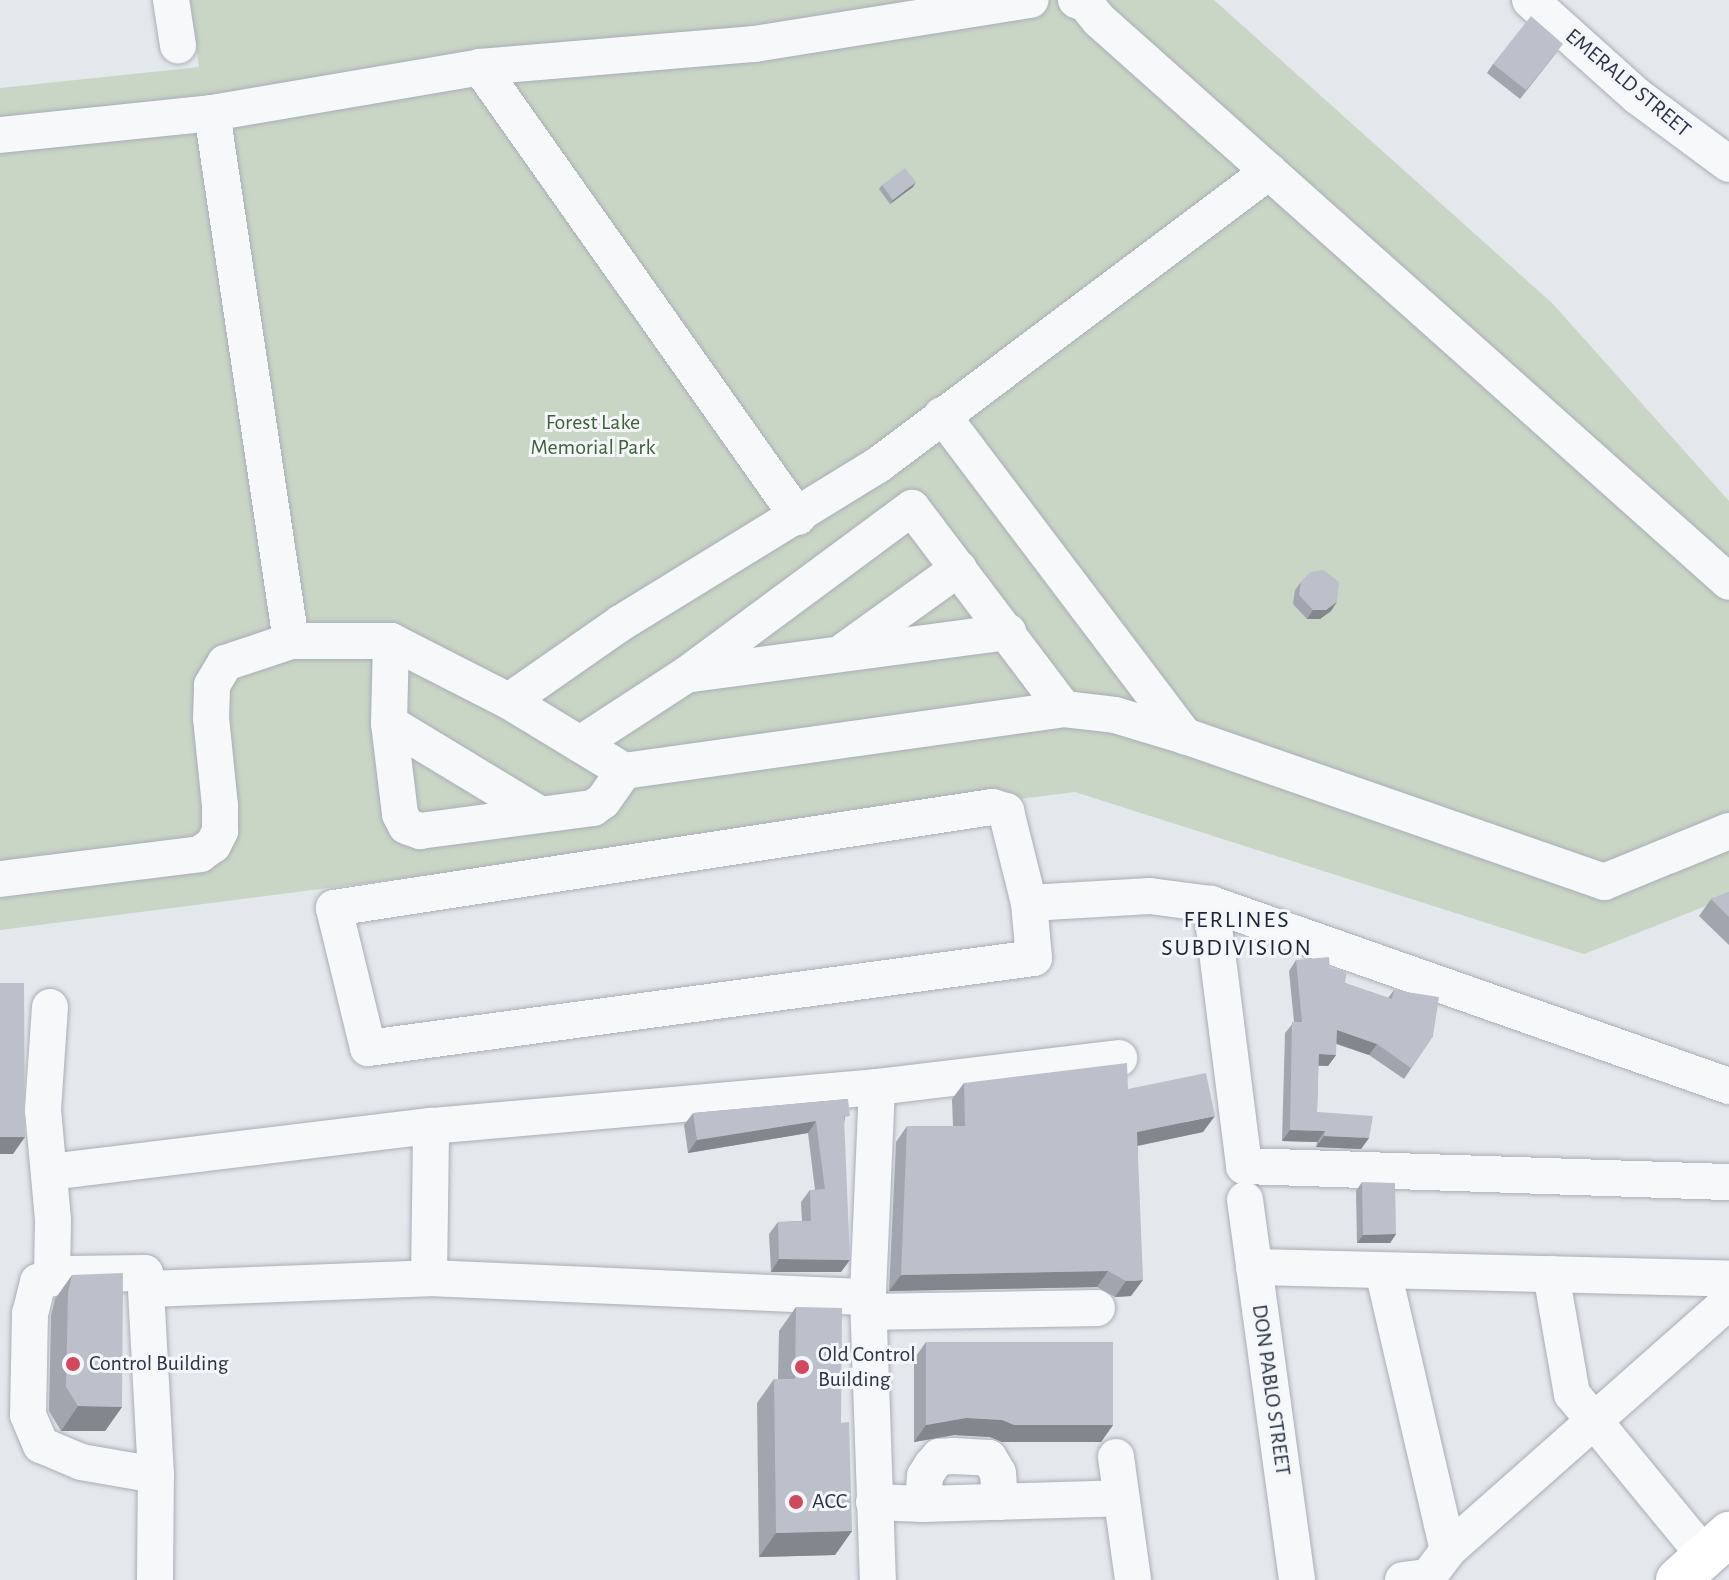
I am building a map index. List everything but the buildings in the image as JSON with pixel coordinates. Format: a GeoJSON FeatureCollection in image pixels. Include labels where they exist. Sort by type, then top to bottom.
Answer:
{"type":"FeatureCollection","features":[{"type":"Feature","properties":{"kind":"street"},"geometry":{"type":"LineString","coordinates":[[171,0],[178,45]]}},
{"type":"Feature","properties":{"kind":"street"},"geometry":{"type":"LineString","coordinates":[[0,135],[212,113],[480,67],[755,44],[1031,0]]}},
{"type":"Feature","properties":{"kind":"street"},"geometry":{"type":"LineString","coordinates":[[1076,0],[1086,4],[1729,582]]}},
{"type":"Feature","properties":{"kind":"street","name":"EMERALD STREET"},"geometry":{"type":"LineString","coordinates":[[1530,0],[1637,96],[1729,164]]}},
{"type":"Feature","properties":{"kind":"street"},"geometry":{"type":"LineString","coordinates":[[480,67],[798,517]]}},
{"type":"Feature","properties":{"kind":"street"},"geometry":{"type":"LineString","coordinates":[[212,113],[291,641]]}},
{"type":"Feature","properties":{"kind":"street"},"geometry":{"type":"LineString","coordinates":[[509,701],[621,623],[878,465],[1269,171]]}},
{"type":"Feature","properties":{"kind":"street"},"geometry":{"type":"LineString","coordinates":[[942,415],[1185,736]]}},
{"type":"Feature","properties":{"kind":"street"},"geometry":{"type":"LineString","coordinates":[[878,465],[1064,709]]}},
{"type":"Feature","properties":{"kind":"street"},"geometry":{"type":"LineString","coordinates":[[580,744],[686,675],[912,508]]}},
{"type":"Feature","properties":{"kind":"street"},"geometry":{"type":"LineString","coordinates":[[840,654],[959,568]]}},
{"type":"Feature","properties":{"kind":"street"},"geometry":{"type":"LineString","coordinates":[[686,675],[1008,632]]}},
{"type":"Feature","properties":{"kind":"street"},"geometry":{"type":"LineString","coordinates":[[0,879],[200,854],[213,845],[220,831],[220,806],[211,718],[212,685],[225,663],[291,641],[391,641],[509,701],[624,771],[1064,709],[1115,715],[1185,736],[1604,882],[1729,831]]}},
{"type":"Feature","properties":{"kind":"street"},"geometry":{"type":"LineString","coordinates":[[391,641],[389,723],[400,814],[406,826],[420,831],[593,808],[603,801],[624,771]]}},
{"type":"Feature","properties":{"kind":"street"},"geometry":{"type":"LineString","coordinates":[[389,723],[539,814]]}},
{"type":"Feature","properties":{"kind":"street"},"geometry":{"type":"LineString","coordinates":[[992,807],[1006,811],[1029,903],[1034,958],[368,1048],[334,908],[992,807]]}},
{"type":"Feature","properties":{"kind":"street"},"geometry":{"type":"LineString","coordinates":[[1029,903],[1150,896],[1211,904],[1729,1086]]}},
{"type":"Feature","properties":{"kind":"street"},"geometry":{"type":"LineString","coordinates":[[1211,904],[1244,1166],[1729,1182]]}},
{"type":"Feature","properties":{"kind":"street"},"geometry":{"type":"LineString","coordinates":[[50,1007],[43,1110],[50,1172],[52,1278]]}},
{"type":"Feature","properties":{"kind":"street"},"geometry":{"type":"LineString","coordinates":[[50,1172],[431,1126],[877,1087],[1119,1058]]}},
{"type":"Feature","properties":{"kind":"street"},"geometry":{"type":"LineString","coordinates":[[877,1087],[868,1305],[878,1580]]}},
{"type":"Feature","properties":{"kind":"street"},"geometry":{"type":"LineString","coordinates":[[429,1278],[431,1126]]}},
{"type":"Feature","properties":{"kind":"street","name":"DON PABLO STREET"},"geometry":{"type":"LineString","coordinates":[[1245,1200],[1297,1580]]}},
{"type":"Feature","properties":{"kind":"street"},"geometry":{"type":"LineString","coordinates":[[1254,1267],[1729,1279]]}},
{"type":"Feature","properties":{"kind":"street"},"geometry":{"type":"LineString","coordinates":[[1383,1271],[1427,1572]]}},
{"type":"Feature","properties":{"kind":"street"},"geometry":{"type":"LineString","coordinates":[[155,1580],[156,1475],[149,1289],[145,1273],[69,1274],[38,1282],[30,1313],[28,1415],[41,1445],[81,1462],[156,1475]]}},
{"type":"Feature","properties":{"kind":"street"},"geometry":{"type":"LineString","coordinates":[[1551,1274],[1572,1394],[1704,1557]]}},
{"type":"Feature","properties":{"kind":"street"},"geometry":{"type":"LineString","coordinates":[[149,1289],[429,1278],[868,1305],[1097,1308]]}},
{"type":"Feature","properties":{"kind":"street"},"geometry":{"type":"LineString","coordinates":[[1427,1572],[1729,1301]]}},
{"type":"Feature","properties":{"kind":"street"},"geometry":{"type":"LineString","coordinates":[[923,1504],[925,1476],[939,1457],[953,1456],[989,1458],[998,1473],[1000,1502]]}},
{"type":"Feature","properties":{"kind":"street"},"geometry":{"type":"LineString","coordinates":[[1116,1457],[1133,1580]]}},
{"type":"Feature","properties":{"kind":"street"},"geometry":{"type":"LineString","coordinates":[[874,1502],[923,1504],[1120,1498]]}},
{"type":"Feature","properties":{"kind":"green space","name":"Forest Lake Memorial Park"},"geometry":{"type":"Polygon","coordinates":[[[190,0],[1214,0],[1553,304],[1729,501],[1729,897],[1584,954],[1075,792],[0,930],[0,88],[199,67],[190,0]]]}},
{"type":"Feature","properties":{"kind":"place","name":"Control Building"},"geometry":{"type":"Point","coordinates":[73,1364]}},
{"type":"Feature","properties":{"kind":"place","name":"Old Control Building"},"geometry":{"type":"Point","coordinates":[802,1367]}},
{"type":"Feature","properties":{"kind":"place","name":"ACC"},"geometry":{"type":"Point","coordinates":[796,1502]}},
{"type":"Feature","properties":{"kind":"district","name":"FERLINES SUBDIVISION"},"geometry":{"type":"Point","coordinates":[1237,935]}}]}
